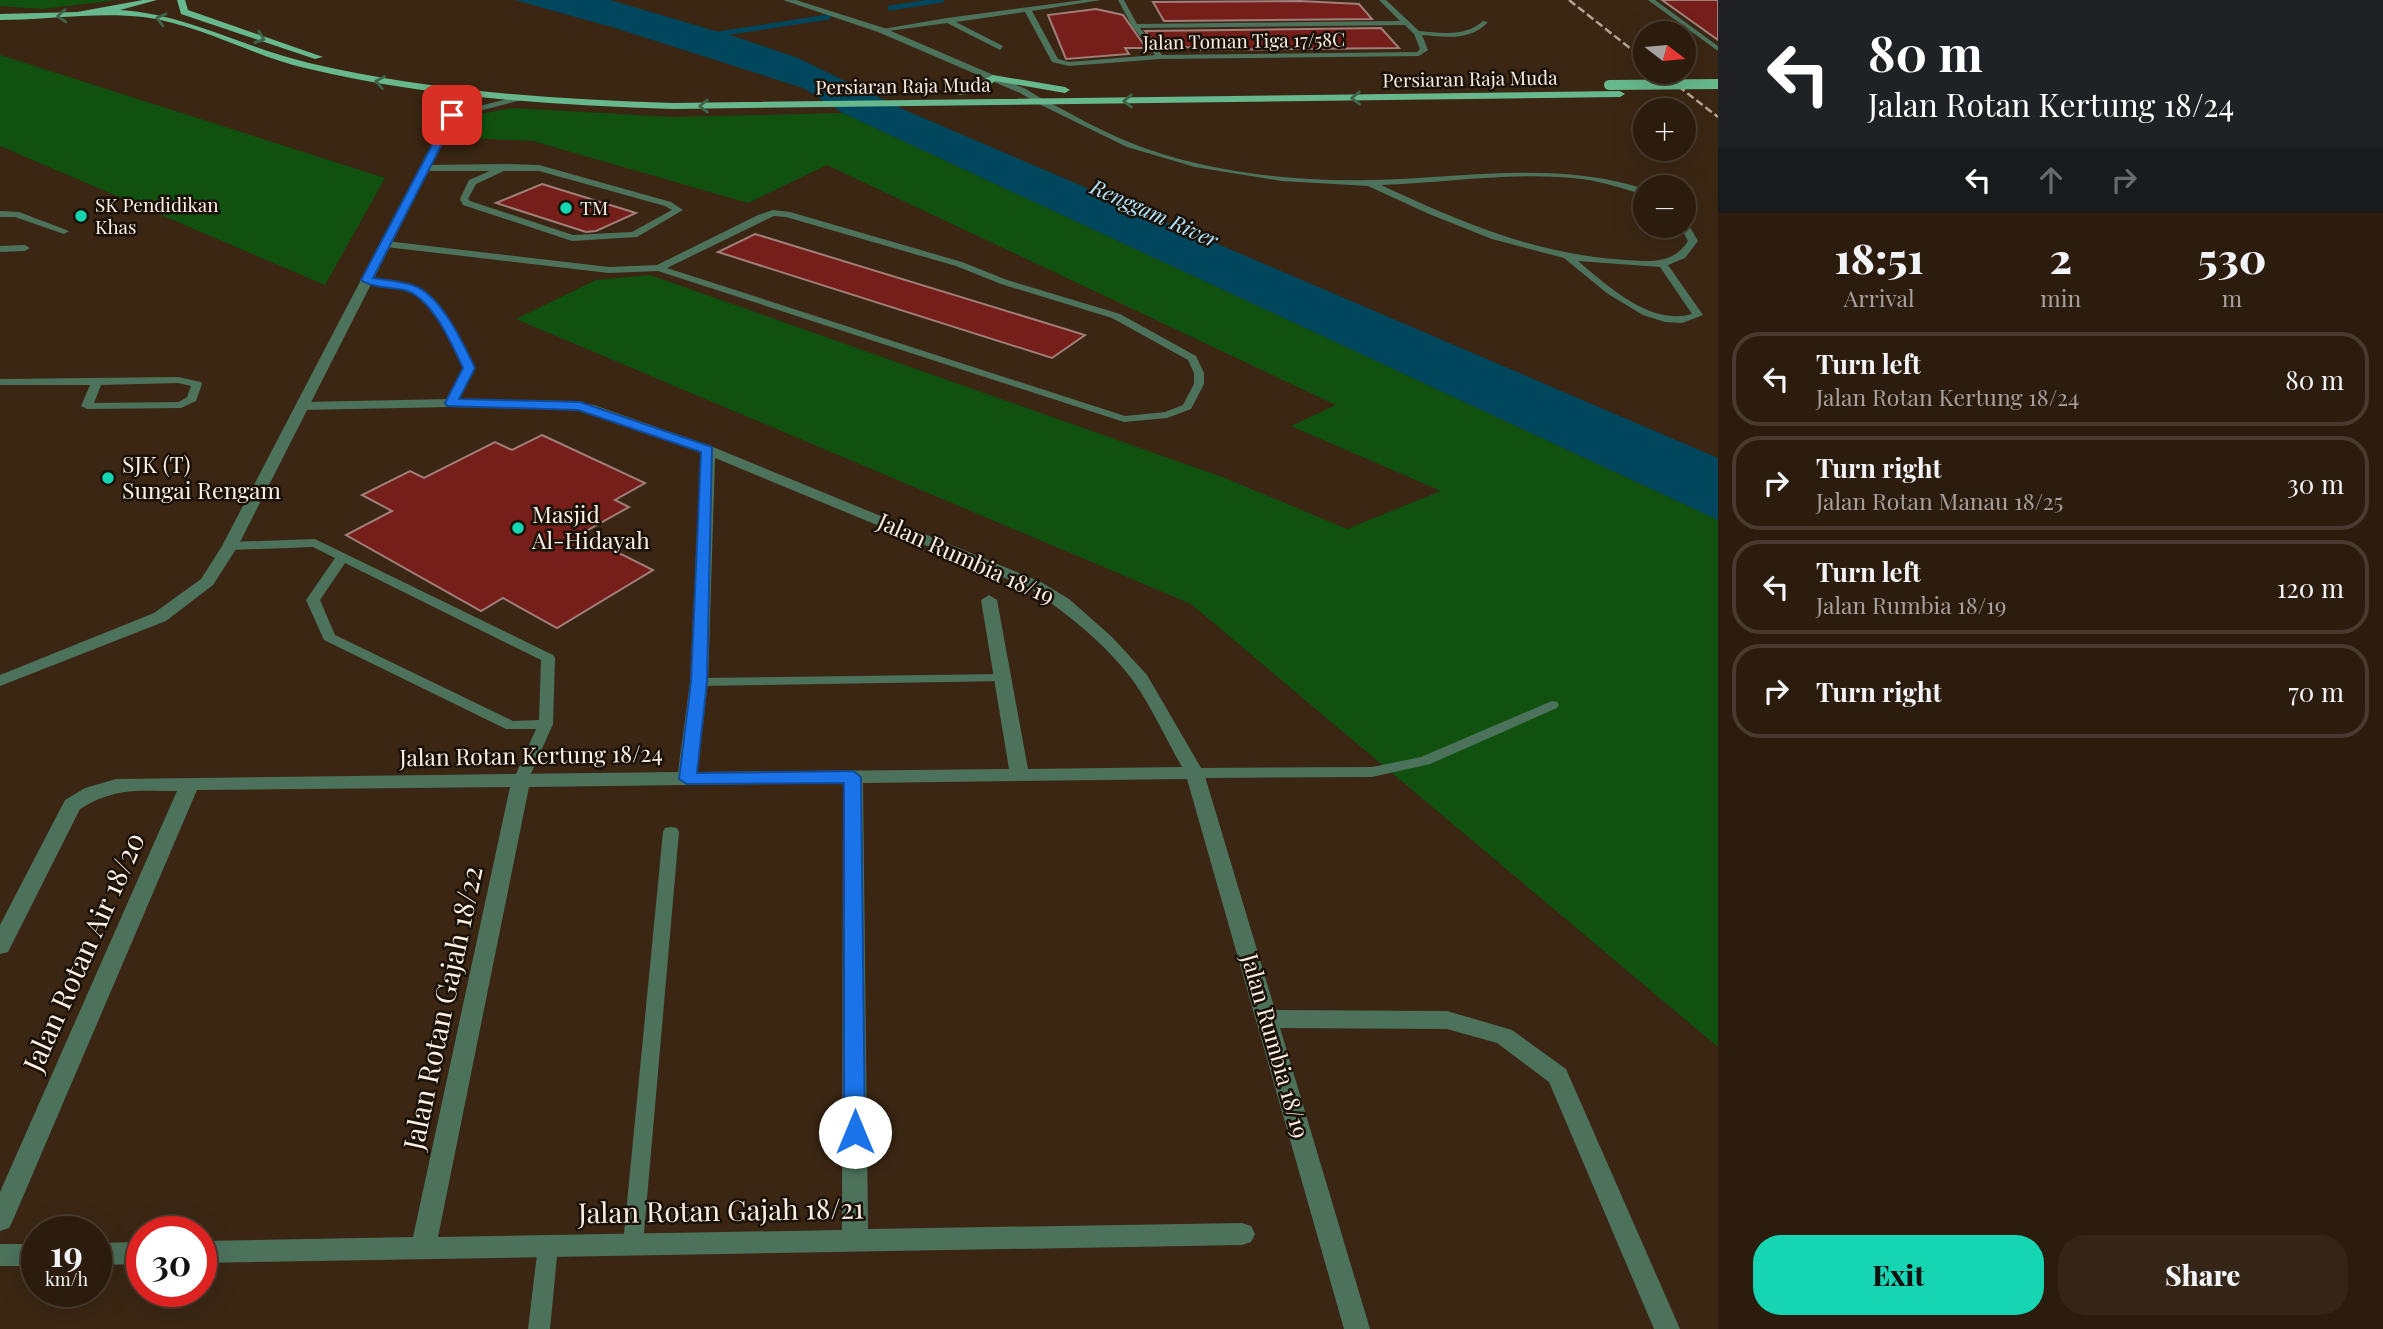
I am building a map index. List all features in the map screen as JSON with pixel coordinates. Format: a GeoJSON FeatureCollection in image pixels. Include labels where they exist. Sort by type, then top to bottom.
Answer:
{"type":"FeatureCollection","features":[{"type":"Feature","properties":{"kind":"main road"},"geometry":{"type":"LineString","coordinates":[[0,17],[65,16],[100,12],[153,0]]}},
{"type":"Feature","properties":{"kind":"main road","name":"Persiaran Raja Muda"},"geometry":{"type":"LineString","coordinates":[[181,0],[184,12],[312,55],[412,78],[571,92],[784,96],[1065,90],[1718,84]]}},
{"type":"Feature","properties":{"kind":"main road","name":"Persiaran Raja Muda"},"geometry":{"type":"LineString","coordinates":[[100,12],[158,17],[302,65],[380,82],[444,92],[617,105],[1718,93]]}},
{"type":"Feature","properties":{"kind":"main road"},"geometry":{"type":"LineString","coordinates":[[959,93],[984,85],[993,78],[1065,90]]}},
{"type":"Feature","properties":{"kind":"street"},"geometry":{"type":"LineString","coordinates":[[787,0],[881,30],[1023,91],[1042,102]]}},
{"type":"Feature","properties":{"kind":"street"},"geometry":{"type":"LineString","coordinates":[[0,681],[160,617],[207,582],[230,546],[452,115],[456,103],[444,92]]}},
{"type":"Feature","properties":{"kind":"street"},"geometry":{"type":"LineString","coordinates":[[452,115],[520,99]]}},
{"type":"Feature","properties":{"kind":"street","name":"Jalan Rumbia 18/19"},"geometry":{"type":"LineString","coordinates":[[302,406],[451,403],[580,406],[708,450],[1035,585],[1063,603],[1106,641],[1141,679],[1195,773],[1357,1329]]}},
{"type":"Feature","properties":{"kind":"street"},"geometry":{"type":"LineString","coordinates":[[687,779],[699,682],[708,450]]}},
{"type":"Feature","properties":{"kind":"street"},"geometry":{"type":"LineString","coordinates":[[989,600],[1020,775]]}},
{"type":"Feature","properties":{"kind":"street","name":"Jalan Rotan Kertung 18/24"},"geometry":{"type":"LineString","coordinates":[[0,946],[72,805],[92,793],[116,785],[1195,773]]}},
{"type":"Feature","properties":{"kind":"street"},"geometry":{"type":"LineString","coordinates":[[853,777],[855,1241]]}},
{"type":"Feature","properties":{"kind":"street","name":"Jalan Rotan Gajah 18/22"},"geometry":{"type":"LineString","coordinates":[[423,1248],[521,780]]}},
{"type":"Feature","properties":{"kind":"street","name":"Jalan Rotan Air 18/20"},"geometry":{"type":"LineString","coordinates":[[0,1220],[190,784]]}},
{"type":"Feature","properties":{"kind":"street"},"geometry":{"type":"LineString","coordinates":[[1267,1019],[1447,1020],[1504,1035],[1559,1076],[1667,1329]]}},
{"type":"Feature","properties":{"kind":"street","name":"Jalan Rotan Gajah 18/21"},"geometry":{"type":"LineString","coordinates":[[217,1252],[1241,1234]]}},
{"type":"Feature","properties":{"kind":"street"},"geometry":{"type":"LineString","coordinates":[[0,1255],[21,1255]]}},
{"type":"Feature","properties":{"kind":"lane"},"geometry":{"type":"LineString","coordinates":[[881,30],[1098,0]]}},
{"type":"Feature","properties":{"kind":"lane"},"geometry":{"type":"LineString","coordinates":[[1121,0],[1135,26],[1160,57]]}},
{"type":"Feature","properties":{"kind":"lane"},"geometry":{"type":"LineString","coordinates":[[1382,0],[1417,33],[1463,34],[1475,31],[1485,22]]}},
{"type":"Feature","properties":{"kind":"lane"},"geometry":{"type":"LineString","coordinates":[[1651,0],[1718,49]]}},
{"type":"Feature","properties":{"kind":"lane","name":"Jalan Toman Tiga 17/58C"},"geometry":{"type":"LineString","coordinates":[[1027,9],[1055,60],[1069,64],[1160,57],[1419,54],[1424,47],[1417,33]]}},
{"type":"Feature","properties":{"kind":"lane"},"geometry":{"type":"LineString","coordinates":[[947,20],[1000,48]]}},
{"type":"Feature","properties":{"kind":"lane"},"geometry":{"type":"LineString","coordinates":[[1135,26],[1405,23]]}},
{"type":"Feature","properties":{"kind":"lane"},"geometry":{"type":"LineString","coordinates":[[1042,102],[1106,135],[1141,149],[1196,166],[1242,176],[1294,181],[1369,183],[1437,177],[1564,176],[1605,179],[1633,188]]}},
{"type":"Feature","properties":{"kind":"lane"},"geometry":{"type":"LineString","coordinates":[[425,168],[505,167],[547,170],[668,204],[678,210],[634,234],[572,238],[466,203],[464,199],[472,182],[505,167]]}},
{"type":"Feature","properties":{"kind":"lane"},"geometry":{"type":"LineString","coordinates":[[1369,183],[1485,235],[1568,257],[1608,263],[1663,264],[1683,256],[1693,241],[1691,238]]}},
{"type":"Feature","properties":{"kind":"lane"},"geometry":{"type":"LineString","coordinates":[[386,244],[609,270],[659,268],[1124,419],[1167,415],[1187,407],[1199,384],[1199,373],[1192,358],[1116,316],[1004,282],[960,264],[787,214],[773,213],[761,217],[659,268]]}},
{"type":"Feature","properties":{"kind":"lane"},"geometry":{"type":"LineString","coordinates":[[0,214],[16,214],[64,231]]}},
{"type":"Feature","properties":{"kind":"lane"},"geometry":{"type":"LineString","coordinates":[[0,249],[25,248]]}},
{"type":"Feature","properties":{"kind":"lane"},"geometry":{"type":"LineString","coordinates":[[1568,257],[1610,292],[1643,312],[1680,322],[1698,315],[1663,264]]}},
{"type":"Feature","properties":{"kind":"lane"},"geometry":{"type":"LineString","coordinates":[[367,280],[410,288],[424,295],[454,337],[469,368],[451,403]]}},
{"type":"Feature","properties":{"kind":"lane"},"geometry":{"type":"LineString","coordinates":[[0,382],[178,380],[197,384],[192,399],[181,405],[87,406],[97,382]]}},
{"type":"Feature","properties":{"kind":"lane"},"geometry":{"type":"LineString","coordinates":[[230,546],[315,543],[548,658],[546,724],[521,780]]}},
{"type":"Feature","properties":{"kind":"lane"},"geometry":{"type":"LineString","coordinates":[[343,556],[313,600],[329,636],[512,726],[546,724]]}},
{"type":"Feature","properties":{"kind":"lane"},"geometry":{"type":"LineString","coordinates":[[699,682],[1003,678]]}},
{"type":"Feature","properties":{"kind":"lane"},"geometry":{"type":"LineString","coordinates":[[1195,773],[1372,772],[1425,761],[1552,705]]}},
{"type":"Feature","properties":{"kind":"lane"},"geometry":{"type":"LineString","coordinates":[[633,1244],[671,832]]}},
{"type":"Feature","properties":{"kind":"lane"},"geometry":{"type":"LineString","coordinates":[[539,1329],[548,1246]]}},
{"type":"Feature","properties":{"kind":"green space"},"geometry":{"type":"Polygon","coordinates":[[[0,0],[117,0],[42,9],[0,6],[0,0]]]}},
{"type":"Feature","properties":{"kind":"green space"},"geometry":{"type":"Polygon","coordinates":[[[0,55],[385,178],[325,285],[0,146],[0,55]]]}},
{"type":"Feature","properties":{"kind":"green space"},"geometry":{"type":"Polygon","coordinates":[[[513,108],[674,117],[843,113],[1718,520],[1718,1047],[1191,604],[516,319],[596,280],[650,275],[1225,478],[1347,529],[1441,491],[1291,426],[1336,405],[827,165],[748,203],[533,141],[467,138],[475,115],[513,108]]]}},
{"type":"Feature","properties":{"kind":"water"},"geometry":{"type":"Polygon","coordinates":[[[515,0],[610,0],[798,58],[907,111],[1718,458],[1718,520],[843,113],[803,88],[615,28],[515,0]]]}},
{"type":"Feature","properties":{"kind":"building"},"geometry":{"type":"Polygon","coordinates":[[[1662,0],[1718,0],[1718,40],[1696,24],[1696,21],[1691,21],[1662,0]]]}},
{"type":"Feature","properties":{"kind":"building"},"geometry":{"type":"Polygon","coordinates":[[[1300,1],[1359,4],[1372,19],[1164,21],[1153,2],[1300,1]]]}},
{"type":"Feature","properties":{"kind":"building"},"geometry":{"type":"Polygon","coordinates":[[[1096,9],[1123,15],[1146,48],[1125,48],[1129,54],[1066,59],[1048,15],[1096,9]]]}},
{"type":"Feature","properties":{"kind":"building"},"geometry":{"type":"Polygon","coordinates":[[[1381,28],[1399,48],[1159,48],[1145,31],[1381,28]]]}},
{"type":"Feature","properties":{"kind":"building","name":"TM"},"geometry":{"type":"Polygon","coordinates":[[[542,184],[636,213],[596,231],[586,232],[496,203],[542,184]]]}},
{"type":"Feature","properties":{"kind":"building"},"geometry":{"type":"Polygon","coordinates":[[[755,234],[1085,335],[1052,358],[718,252],[755,234]]]}},
{"type":"Feature","properties":{"kind":"building","name":"Masjid Al-Hidayah"},"geometry":{"type":"Polygon","coordinates":[[[542,435],[645,483],[615,500],[629,507],[581,534],[653,570],[557,628],[503,598],[481,611],[346,535],[392,511],[362,495],[410,471],[424,478],[495,442],[512,450],[542,435]]]}},
{"type":"Feature","properties":{"kind":"waterway"},"geometry":{"type":"LineString","coordinates":[[890,8],[942,0]]}},
{"type":"Feature","properties":{"kind":"waterway"},"geometry":{"type":"LineString","coordinates":[[712,35],[828,17]]}},
{"type":"Feature","properties":{"kind":"railway"},"geometry":{"type":"LineString","coordinates":[[1569,0],[1633,51]]}},
{"type":"Feature","properties":{"kind":"railway"},"geometry":{"type":"LineString","coordinates":[[1675,84],[1718,117]]}},
{"type":"Feature","properties":{"kind":"place","name":"TM"},"geometry":{"type":"Point","coordinates":[566,208]}},
{"type":"Feature","properties":{"kind":"place","name":"SK Pendidikan Khas"},"geometry":{"type":"Point","coordinates":[81,216]}},
{"type":"Feature","properties":{"kind":"place","name":"SJK (T) Sungai Rengam"},"geometry":{"type":"Point","coordinates":[108,478]}},
{"type":"Feature","properties":{"kind":"place","name":"Masjid Al-Hidayah"},"geometry":{"type":"Point","coordinates":[518,528]}},
{"type":"Feature","properties":{"kind":"route"},"geometry":{"type":"LineString","coordinates":[[452,115],[367,280],[410,288],[424,295],[454,337],[469,368],[451,403],[580,406],[708,450],[699,682],[687,779],[853,777],[855,1132]]}},
{"type":"Feature","properties":{"kind":"water label","name":"Renggam River"},"geometry":{"type":"Point","coordinates":[1154,214]}}]}
